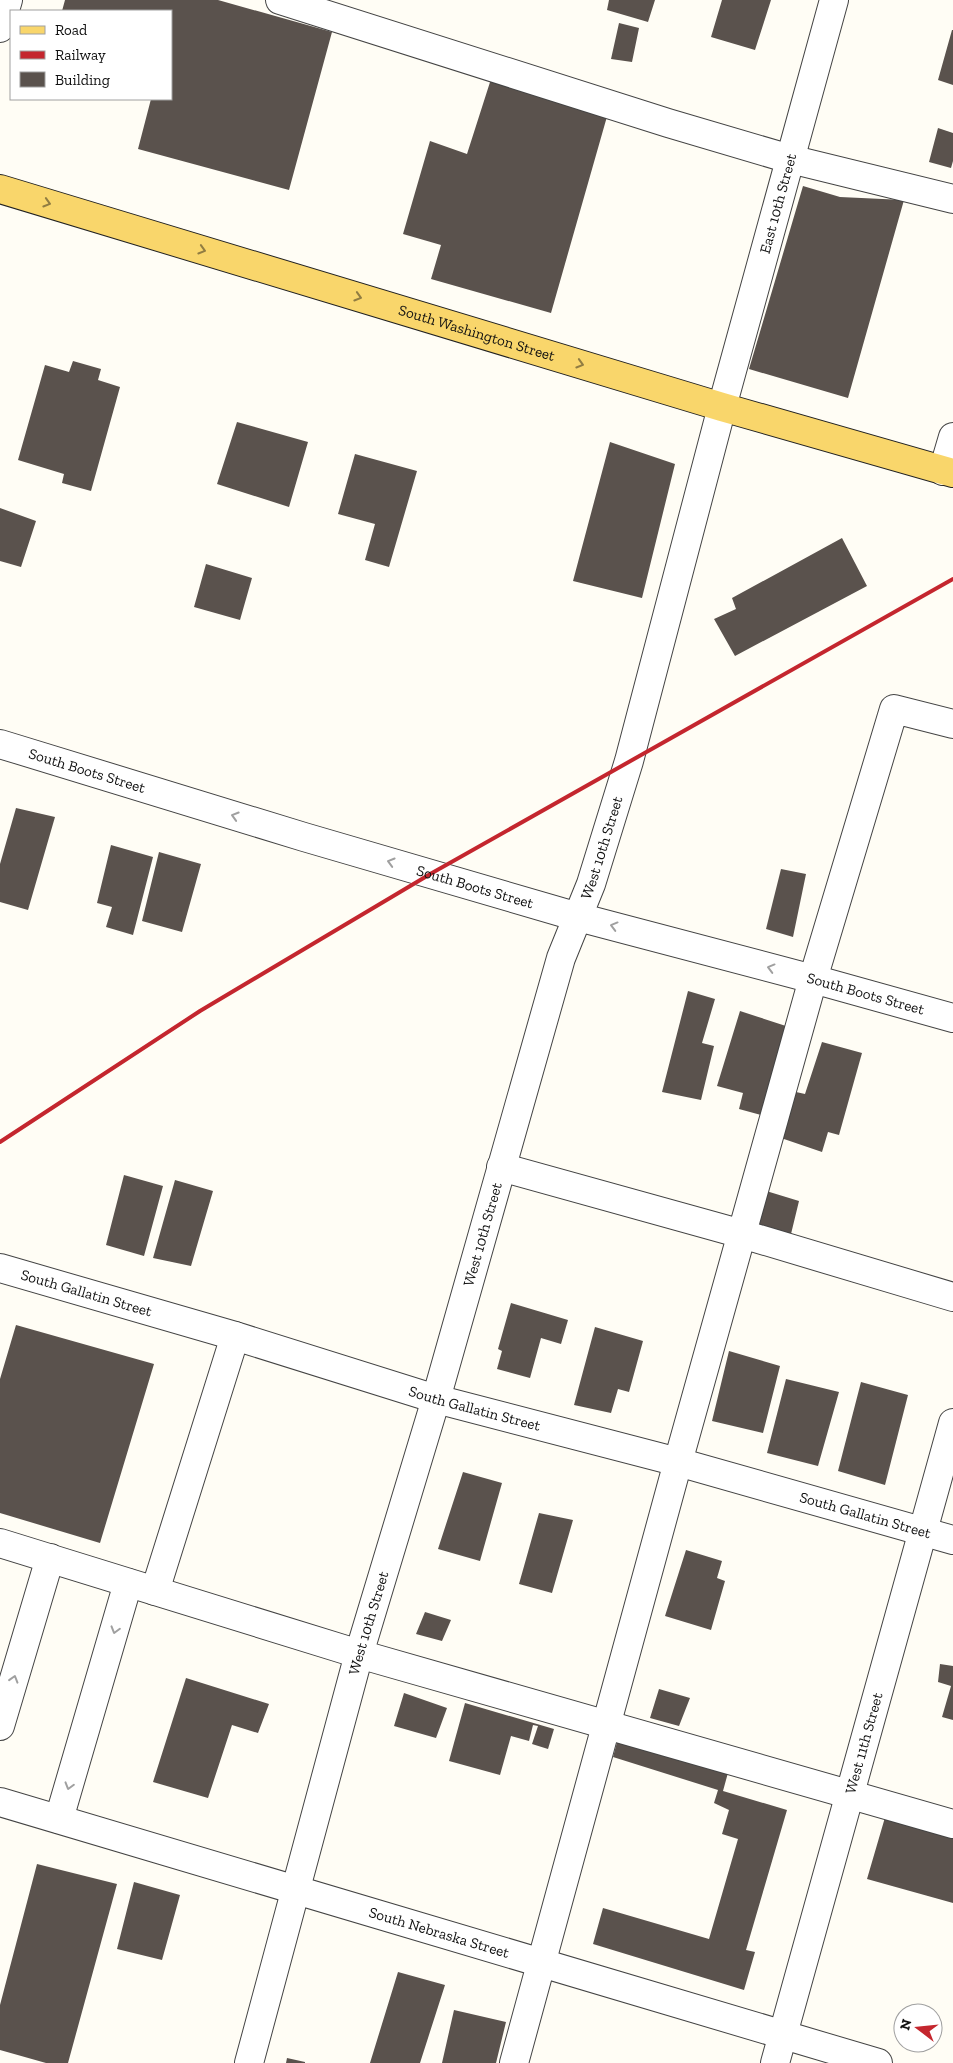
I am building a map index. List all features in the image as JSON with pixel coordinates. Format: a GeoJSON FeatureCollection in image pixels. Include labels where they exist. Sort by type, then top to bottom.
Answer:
{"type":"FeatureCollection","features":[{"type":"Feature","properties":{"kind":"main road","name":"South Washington Street"},"geometry":{"type":"LineString","coordinates":[[0,189],[722,407],[948,472]]}},
{"type":"Feature","properties":{"kind":"street"},"geometry":{"type":"LineString","coordinates":[[0,28],[8,0]]}},
{"type":"Feature","properties":{"kind":"street"},"geometry":{"type":"LineString","coordinates":[[280,0],[790,160],[953,198]]}},
{"type":"Feature","properties":{"kind":"street","name":"East 10th Street"},"geometry":{"type":"LineString","coordinates":[[722,407],[834,0]]}},
{"type":"Feature","properties":{"kind":"street","name":"West 10th Street"},"geometry":{"type":"LineString","coordinates":[[249,2063],[359,1654],[436,1400],[561,958],[590,884],[629,762],[722,407]]}},
{"type":"Feature","properties":{"kind":"street"},"geometry":{"type":"LineString","coordinates":[[948,472],[953,437]]}},
{"type":"Feature","properties":{"kind":"street"},"geometry":{"type":"LineString","coordinates":[[514,2063],[678,1462],[813,979],[894,709],[953,724]]}},
{"type":"Feature","properties":{"kind":"street","name":"South Boots Street"},"geometry":{"type":"LineString","coordinates":[[0,744],[304,837],[578,917],[953,1018]]}},
{"type":"Feature","properties":{"kind":"street"},"geometry":{"type":"LineString","coordinates":[[501,1167],[742,1234],[953,1297]]}},
{"type":"Feature","properties":{"kind":"street","name":"South Gallatin Street"},"geometry":{"type":"LineString","coordinates":[[0,1268],[235,1336],[436,1400],[678,1462],[953,1540]]}},
{"type":"Feature","properties":{"kind":"street"},"geometry":{"type":"LineString","coordinates":[[155,1591],[235,1336]]}},
{"type":"Feature","properties":{"kind":"street","name":"West 11th Street"},"geometry":{"type":"LineString","coordinates":[[775,2063],[953,1423]]}},
{"type":"Feature","properties":{"kind":"street"},"geometry":{"type":"LineString","coordinates":[[0,1543],[359,1654],[953,1824]]}},
{"type":"Feature","properties":{"kind":"street"},"geometry":{"type":"LineString","coordinates":[[0,1726],[50,1558]]}},
{"type":"Feature","properties":{"kind":"street"},"geometry":{"type":"LineString","coordinates":[[59,1819],[128,1583]]}},
{"type":"Feature","properties":{"kind":"street","name":"South Nebraska Street"},"geometry":{"type":"LineString","coordinates":[[0,1802],[878,2063]]}},
{"type":"Feature","properties":{"kind":"building"},"geometry":{"type":"Polygon","coordinates":[[[65,0],[218,0],[332,32],[289,190],[138,149],[151,100],[172,100],[172,10],[62,10],[65,0]]]}},
{"type":"Feature","properties":{"kind":"building"},"geometry":{"type":"Polygon","coordinates":[[[609,0],[655,0],[648,22],[607,10],[609,0]]]}},
{"type":"Feature","properties":{"kind":"building"},"geometry":{"type":"Polygon","coordinates":[[[722,0],[771,0],[755,50],[711,37],[722,0]]]}},
{"type":"Feature","properties":{"kind":"building"},"geometry":{"type":"Polygon","coordinates":[[[619,23],[639,28],[632,62],[611,59],[619,23]]]}},
{"type":"Feature","properties":{"kind":"building"},"geometry":{"type":"Polygon","coordinates":[[[953,30],[953,85],[938,80],[953,30]]]}},
{"type":"Feature","properties":{"kind":"building"},"geometry":{"type":"Polygon","coordinates":[[[491,79],[608,113],[551,313],[431,279],[441,245],[403,234],[430,141],[467,154],[491,79]]]}},
{"type":"Feature","properties":{"kind":"building"},"geometry":{"type":"Polygon","coordinates":[[[938,128],[953,133],[953,161],[951,168],[929,162],[938,128]]]}},
{"type":"Feature","properties":{"kind":"building"},"geometry":{"type":"Polygon","coordinates":[[[803,186],[840,197],[904,200],[848,398],[749,369],[803,186]]]}},
{"type":"Feature","properties":{"kind":"building"},"geometry":{"type":"Polygon","coordinates":[[[73,361],[101,369],[98,380],[120,387],[91,491],[62,483],[64,474],[18,460],[45,365],[69,372],[73,361]]]}},
{"type":"Feature","properties":{"kind":"building"},"geometry":{"type":"Polygon","coordinates":[[[237,422],[308,442],[289,507],[217,484],[237,422]]]}},
{"type":"Feature","properties":{"kind":"building"},"geometry":{"type":"Polygon","coordinates":[[[610,442],[675,464],[642,598],[573,581],[610,442]]]}},
{"type":"Feature","properties":{"kind":"building"},"geometry":{"type":"Polygon","coordinates":[[[355,454],[417,471],[389,567],[365,560],[375,524],[338,514],[355,454]]]}},
{"type":"Feature","properties":{"kind":"building"},"geometry":{"type":"Polygon","coordinates":[[[0,508],[36,521],[21,567],[0,561],[0,508]]]}},
{"type":"Feature","properties":{"kind":"building"},"geometry":{"type":"Polygon","coordinates":[[[842,538],[867,586],[735,656],[714,619],[736,609],[732,598],[842,538]]]}},
{"type":"Feature","properties":{"kind":"building"},"geometry":{"type":"Polygon","coordinates":[[[206,564],[252,578],[240,620],[194,607],[206,564]]]}},
{"type":"Feature","properties":{"kind":"building"},"geometry":{"type":"Polygon","coordinates":[[[16,808],[55,817],[28,910],[0,902],[0,864],[16,808]]]}},
{"type":"Feature","properties":{"kind":"building"},"geometry":{"type":"Polygon","coordinates":[[[111,845],[153,857],[133,935],[106,927],[112,907],[97,903],[111,845]]]}},
{"type":"Feature","properties":{"kind":"building"},"geometry":{"type":"Polygon","coordinates":[[[159,852],[201,864],[182,932],[142,921],[159,852]]]}},
{"type":"Feature","properties":{"kind":"building"},"geometry":{"type":"Polygon","coordinates":[[[781,869],[806,874],[793,937],[766,929],[781,869]]]}},
{"type":"Feature","properties":{"kind":"building"},"geometry":{"type":"Polygon","coordinates":[[[688,991],[715,999],[702,1043],[714,1046],[701,1100],[662,1092],[688,991]]]}},
{"type":"Feature","properties":{"kind":"building"},"geometry":{"type":"Polygon","coordinates":[[[740,1011],[789,1027],[761,1115],[739,1109],[743,1093],[717,1086],[740,1011]]]}},
{"type":"Feature","properties":{"kind":"building"},"geometry":{"type":"Polygon","coordinates":[[[822,1042],[862,1053],[839,1135],[828,1132],[822,1152],[781,1138],[796,1092],[805,1094],[822,1042]]]}},
{"type":"Feature","properties":{"kind":"building"},"geometry":{"type":"Polygon","coordinates":[[[124,1175],[163,1186],[144,1256],[106,1245],[124,1175]]]}},
{"type":"Feature","properties":{"kind":"building"},"geometry":{"type":"Polygon","coordinates":[[[175,1180],[213,1191],[191,1266],[153,1258],[175,1180]]]}},
{"type":"Feature","properties":{"kind":"building"},"geometry":{"type":"Polygon","coordinates":[[[763,1190],[799,1201],[791,1234],[755,1227],[763,1190]]]}},
{"type":"Feature","properties":{"kind":"building"},"geometry":{"type":"Polygon","coordinates":[[[511,1303],[568,1320],[561,1344],[541,1338],[530,1378],[497,1369],[502,1351],[498,1349],[511,1303]]]}},
{"type":"Feature","properties":{"kind":"building"},"geometry":{"type":"Polygon","coordinates":[[[16,1325],[154,1364],[100,1543],[0,1513],[0,1379],[16,1325]]]}},
{"type":"Feature","properties":{"kind":"building"},"geometry":{"type":"Polygon","coordinates":[[[595,1327],[643,1341],[629,1392],[618,1389],[611,1413],[574,1405],[595,1327]]]}},
{"type":"Feature","properties":{"kind":"building"},"geometry":{"type":"Polygon","coordinates":[[[729,1351],[780,1366],[763,1433],[712,1421],[729,1351]]]}},
{"type":"Feature","properties":{"kind":"building"},"geometry":{"type":"Polygon","coordinates":[[[786,1379],[839,1392],[818,1466],[767,1453],[786,1379]]]}},
{"type":"Feature","properties":{"kind":"building"},"geometry":{"type":"Polygon","coordinates":[[[861,1382],[908,1395],[885,1485],[838,1471],[861,1382]]]}},
{"type":"Feature","properties":{"kind":"building"},"geometry":{"type":"Polygon","coordinates":[[[463,1472],[502,1483],[480,1561],[438,1549],[463,1472]]]}},
{"type":"Feature","properties":{"kind":"building"},"geometry":{"type":"Polygon","coordinates":[[[539,1513],[573,1520],[552,1593],[519,1584],[539,1513]]]}},
{"type":"Feature","properties":{"kind":"building"},"geometry":{"type":"Polygon","coordinates":[[[686,1550],[722,1561],[717,1578],[725,1581],[711,1630],[665,1616],[686,1550]]]}},
{"type":"Feature","properties":{"kind":"building"},"geometry":{"type":"Polygon","coordinates":[[[425,1612],[451,1620],[442,1641],[416,1634],[425,1612]]]}},
{"type":"Feature","properties":{"kind":"building"},"geometry":{"type":"Polygon","coordinates":[[[940,1664],[953,1666],[953,1720],[942,1717],[951,1686],[938,1682],[940,1664]]]}},
{"type":"Feature","properties":{"kind":"building"},"geometry":{"type":"Polygon","coordinates":[[[186,1678],[269,1704],[258,1733],[232,1725],[208,1798],[153,1782],[186,1678]]]}},
{"type":"Feature","properties":{"kind":"building"},"geometry":{"type":"Polygon","coordinates":[[[659,1689],[690,1698],[679,1726],[650,1718],[659,1689]]]}},
{"type":"Feature","properties":{"kind":"building"},"geometry":{"type":"Polygon","coordinates":[[[404,1693],[447,1708],[436,1738],[394,1726],[404,1693]]]}},
{"type":"Feature","properties":{"kind":"building"},"geometry":{"type":"Polygon","coordinates":[[[465,1703],[554,1729],[548,1749],[532,1744],[538,1726],[533,1725],[529,1741],[511,1736],[500,1775],[449,1761],[465,1703]]]}},
{"type":"Feature","properties":{"kind":"building"},"geometry":{"type":"Polygon","coordinates":[[[619,1735],[729,1769],[723,1791],[787,1810],[746,1950],[755,1952],[744,1990],[593,1944],[603,1908],[709,1939],[738,1839],[722,1834],[729,1810],[714,1803],[718,1790],[613,1757],[619,1735]]]}},
{"type":"Feature","properties":{"kind":"building"},"geometry":{"type":"Polygon","coordinates":[[[886,1814],[953,1832],[953,1903],[867,1879],[886,1814]]]}},
{"type":"Feature","properties":{"kind":"building"},"geometry":{"type":"Polygon","coordinates":[[[37,1864],[117,1884],[68,2063],[46,2063],[0,2050],[0,2005],[37,1864]]]}},
{"type":"Feature","properties":{"kind":"building"},"geometry":{"type":"Polygon","coordinates":[[[134,1882],[180,1895],[162,1960],[117,1949],[134,1882]]]}},
{"type":"Feature","properties":{"kind":"building"},"geometry":{"type":"Polygon","coordinates":[[[398,1972],[445,1985],[420,2063],[370,2063],[398,1972]]]}},
{"type":"Feature","properties":{"kind":"building"},"geometry":{"type":"Polygon","coordinates":[[[454,2010],[506,2022],[496,2063],[442,2063],[454,2010]]]}},
{"type":"Feature","properties":{"kind":"building"},"geometry":{"type":"Polygon","coordinates":[[[287,2058],[305,2062],[305,2063],[286,2063],[287,2058]]]}},
{"type":"Feature","properties":{"kind":"railway"},"geometry":{"type":"LineString","coordinates":[[0,1142],[200,1011],[432,873],[953,579]]}}]}
